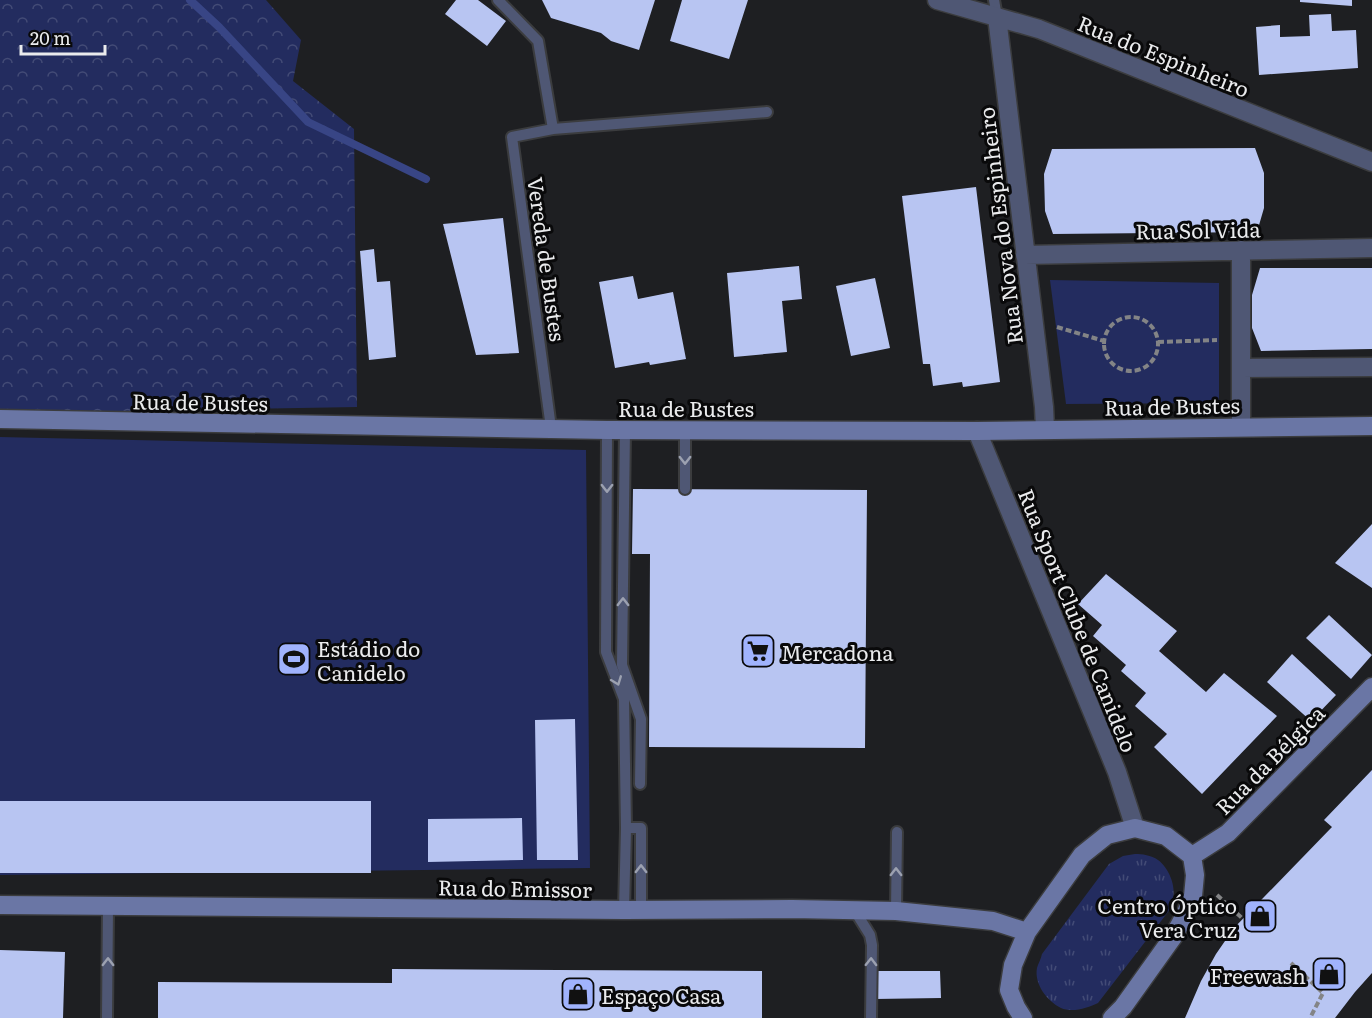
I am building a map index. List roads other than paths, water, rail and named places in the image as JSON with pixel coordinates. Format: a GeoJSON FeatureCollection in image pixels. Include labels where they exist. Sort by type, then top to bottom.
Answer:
{"type":"FeatureCollection","features":[{"type":"Feature","properties":{"kind":"main road","name":"Rua de Bustes"},"geometry":{"type":"LineString","coordinates":[[0,419],[616,430],[977,431],[1372,426]]}},
{"type":"Feature","properties":{"kind":"main road","name":"Rua da Bélgica"},"geometry":{"type":"LineString","coordinates":[[1191,856],[1228,833],[1372,687]]}},
{"type":"Feature","properties":{"kind":"main road"},"geometry":{"type":"LineString","coordinates":[[1023,1018],[1009,990],[1013,965],[1027,932],[1082,855],[1107,835],[1135,828],[1166,836],[1191,856],[1195,875],[1193,896],[1173,937],[1123,1007],[1112,1018]]}},
{"type":"Feature","properties":{"kind":"main road","name":"Rua do Emissor"},"geometry":{"type":"LineString","coordinates":[[0,905],[896,911],[993,921],[1027,932]]}},
{"type":"Feature","properties":{"kind":"street","name":"Rua do Espinheiro"},"geometry":{"type":"LineString","coordinates":[[936,0],[995,8],[1039,29],[1372,162]]}},
{"type":"Feature","properties":{"kind":"street","name":"Rua Nova do Espinheiro"},"geometry":{"type":"LineString","coordinates":[[995,8],[1046,429]]}},
{"type":"Feature","properties":{"kind":"street","name":"Rua Sol Vida"},"geometry":{"type":"LineString","coordinates":[[1025,255],[1372,248]]}},
{"type":"Feature","properties":{"kind":"street"},"geometry":{"type":"LineString","coordinates":[[1240,250],[1241,427]]}},
{"type":"Feature","properties":{"kind":"street"},"geometry":{"type":"LineString","coordinates":[[1241,368],[1372,367]]}},
{"type":"Feature","properties":{"kind":"street","name":"Rua Sport Clube de Canidelo"},"geometry":{"type":"LineString","coordinates":[[977,431],[1117,772],[1135,828]]}},
{"type":"Feature","properties":{"kind":"lane"},"geometry":{"type":"LineString","coordinates":[[498,0],[538,41],[553,129],[767,112]]}},
{"type":"Feature","properties":{"kind":"lane","name":"Vereda de Bustes"},"geometry":{"type":"LineString","coordinates":[[551,429],[512,137],[553,129]]}},
{"type":"Feature","properties":{"kind":"lane"},"geometry":{"type":"LineString","coordinates":[[616,430],[628,498],[622,665],[641,719],[640,784]]}},
{"type":"Feature","properties":{"kind":"lane"},"geometry":{"type":"LineString","coordinates":[[616,430],[606,652],[624,699],[626,828],[633,910]]}},
{"type":"Feature","properties":{"kind":"lane"},"geometry":{"type":"LineString","coordinates":[[685,430],[685,489]]}},
{"type":"Feature","properties":{"kind":"lane"},"geometry":{"type":"LineString","coordinates":[[626,828],[641,828],[633,910]]}},
{"type":"Feature","properties":{"kind":"lane"},"geometry":{"type":"LineString","coordinates":[[896,911],[897,832]]}},
{"type":"Feature","properties":{"kind":"lane"},"geometry":{"type":"LineString","coordinates":[[107,1018],[108,906]]}},
{"type":"Feature","properties":{"kind":"lane"},"geometry":{"type":"LineString","coordinates":[[855,911],[870,935],[872,945],[871,1018]]}},
{"type":"Feature","properties":{"kind":"waterway"},"geometry":{"type":"LineString","coordinates":[[190,0],[219,27],[308,122],[426,179]]}},
{"type":"Feature","properties":{"kind":"place","name":"Mercadona"},"geometry":{"type":"Point","coordinates":[758,651]}},
{"type":"Feature","properties":{"kind":"place","name":"Estádio do Canidelo"},"geometry":{"type":"Point","coordinates":[294,659]}},
{"type":"Feature","properties":{"kind":"place","name":"Centro Óptico Vera Cruz"},"geometry":{"type":"Point","coordinates":[1260,916]}},
{"type":"Feature","properties":{"kind":"place","name":"Freewash"},"geometry":{"type":"Point","coordinates":[1329,974]}},
{"type":"Feature","properties":{"kind":"place","name":"Espaço Casa"},"geometry":{"type":"Point","coordinates":[578,994]}}]}
